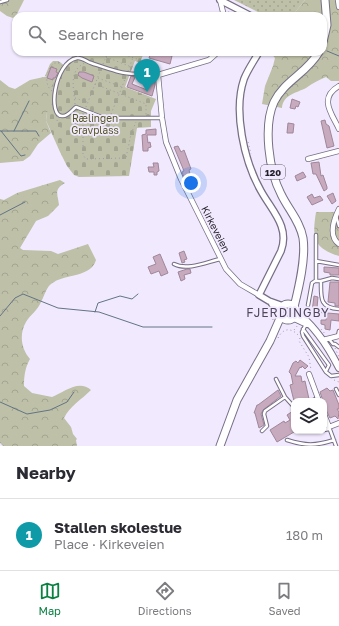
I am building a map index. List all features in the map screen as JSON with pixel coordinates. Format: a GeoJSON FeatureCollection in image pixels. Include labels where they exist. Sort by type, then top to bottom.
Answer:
{"type":"FeatureCollection","features":[{"type":"Feature","properties":{"kind":"main road"},"geometry":{"type":"LineString","coordinates":[[326,0],[326,12]]}},
{"type":"Feature","properties":{"kind":"main road","name":"120"},"geometry":{"type":"LineString","coordinates":[[220,446],[238,400],[272,342],[288,311],[299,282],[303,255],[303,238],[297,220],[283,198],[276,183],[269,145],[269,124],[272,107],[278,95],[318,56]]}},
{"type":"Feature","properties":{"kind":"main road"},"geometry":{"type":"LineString","coordinates":[[288,311],[326,339],[339,368]]}},
{"type":"Feature","properties":{"kind":"street"},"geometry":{"type":"LineString","coordinates":[[220,0],[223,12]]}},
{"type":"Feature","properties":{"kind":"street"},"geometry":{"type":"LineString","coordinates":[[220,0],[243,12]]}},
{"type":"Feature","properties":{"kind":"street"},"geometry":{"type":"LineString","coordinates":[[338,0],[339,7]]}},
{"type":"Feature","properties":{"kind":"street","name":"Kirkeveien"},"geometry":{"type":"LineString","coordinates":[[214,56],[209,60],[158,75],[166,142],[181,179],[226,269],[236,281],[246,288],[288,311]]}},
{"type":"Feature","properties":{"kind":"street"},"geometry":{"type":"LineString","coordinates":[[256,56],[248,69],[242,86],[239,106],[241,124],[247,155],[253,175],[279,220],[284,237],[280,254],[259,295]]}},
{"type":"Feature","properties":{"kind":"street"},"geometry":{"type":"LineString","coordinates":[[339,86],[331,92],[328,97],[327,105],[339,129]]}},
{"type":"Feature","properties":{"kind":"street"},"geometry":{"type":"LineString","coordinates":[[308,158],[339,151]]}},
{"type":"Feature","properties":{"kind":"street"},"geometry":{"type":"LineString","coordinates":[[339,209],[333,225],[335,241],[339,244]]}},
{"type":"Feature","properties":{"kind":"street"},"geometry":{"type":"LineString","coordinates":[[326,339],[338,336]]}},
{"type":"Feature","properties":{"kind":"street"},"geometry":{"type":"LineString","coordinates":[[309,374],[318,398]]}},
{"type":"Feature","properties":{"kind":"street"},"geometry":{"type":"LineString","coordinates":[[327,422],[329,428],[339,423]]}},
{"type":"Feature","properties":{"kind":"lane"},"geometry":{"type":"LineString","coordinates":[[0,2],[7,0]]}},
{"type":"Feature","properties":{"kind":"lane"},"geometry":{"type":"LineString","coordinates":[[136,74],[127,74],[87,62],[80,58],[72,60],[64,68],[57,79],[55,92],[56,111],[58,115],[62,116],[66,115],[76,107],[98,116],[110,118],[162,118]]}},
{"type":"Feature","properties":{"kind":"lane"},"geometry":{"type":"LineString","coordinates":[[336,216],[339,226]]}},
{"type":"Feature","properties":{"kind":"lane"},"geometry":{"type":"LineString","coordinates":[[316,235],[316,281]]}},
{"type":"Feature","properties":{"kind":"lane"},"geometry":{"type":"LineString","coordinates":[[174,264],[188,267],[221,258]]}},
{"type":"Feature","properties":{"kind":"lane"},"geometry":{"type":"LineString","coordinates":[[316,261],[339,265]]}},
{"type":"Feature","properties":{"kind":"lane"},"geometry":{"type":"LineString","coordinates":[[308,305],[311,284],[313,281],[332,278],[339,279]]}},
{"type":"Feature","properties":{"kind":"lane"},"geometry":{"type":"LineString","coordinates":[[321,280],[321,294],[323,303],[329,308],[339,309]]}},
{"type":"Feature","properties":{"kind":"lane"},"geometry":{"type":"LineString","coordinates":[[307,325],[303,336],[326,372],[331,376],[339,375]]}},
{"type":"Feature","properties":{"kind":"lane"},"geometry":{"type":"LineString","coordinates":[[307,325],[328,365],[326,372]]}},
{"type":"Feature","properties":{"kind":"lane"},"geometry":{"type":"LineString","coordinates":[[338,336],[339,330]]}},
{"type":"Feature","properties":{"kind":"lane"},"geometry":{"type":"LineString","coordinates":[[326,339],[339,347]]}},
{"type":"Feature","properties":{"kind":"lane"},"geometry":{"type":"LineString","coordinates":[[276,379],[285,397],[291,404]]}},
{"type":"Feature","properties":{"kind":"lane"},"geometry":{"type":"LineString","coordinates":[[336,389],[339,396]]}},
{"type":"Feature","properties":{"kind":"lane"},"geometry":{"type":"LineString","coordinates":[[262,431],[267,425],[264,414],[266,410],[285,397]]}},
{"type":"Feature","properties":{"kind":"lane"},"geometry":{"type":"LineString","coordinates":[[329,428],[336,446]]}},
{"type":"Feature","properties":{"kind":"lane"},"geometry":{"type":"LineString","coordinates":[[287,440],[301,445],[321,444],[334,440]]}},
{"type":"Feature","properties":{"kind":"path"},"geometry":{"type":"LineString","coordinates":[[128,56],[137,59],[140,63]]}},
{"type":"Feature","properties":{"kind":"path"},"geometry":{"type":"LineString","coordinates":[[106,57],[129,66]]}},
{"type":"Feature","properties":{"kind":"path"},"geometry":{"type":"LineString","coordinates":[[55,92],[50,90],[48,86],[47,77],[49,71],[51,66],[56,62],[64,68]]}},
{"type":"Feature","properties":{"kind":"path"},"geometry":{"type":"LineString","coordinates":[[76,107],[74,72],[80,65],[87,62]]}},
{"type":"Feature","properties":{"kind":"path"},"geometry":{"type":"LineString","coordinates":[[132,84],[136,74]]}},
{"type":"Feature","properties":{"kind":"path"},"geometry":{"type":"LineString","coordinates":[[137,117],[131,134],[126,158],[86,159],[83,155],[84,111],[95,84],[146,105],[146,118]]}},
{"type":"Feature","properties":{"kind":"path"},"geometry":{"type":"LineString","coordinates":[[110,118],[122,87]]}},
{"type":"Feature","properties":{"kind":"path"},"geometry":{"type":"LineString","coordinates":[[75,98],[88,102]]}},
{"type":"Feature","properties":{"kind":"path"},"geometry":{"type":"LineString","coordinates":[[58,115],[58,123],[63,130]]}},
{"type":"Feature","properties":{"kind":"path"},"geometry":{"type":"LineString","coordinates":[[247,136],[252,155]]}},
{"type":"Feature","properties":{"kind":"path"},"geometry":{"type":"LineString","coordinates":[[272,309],[274,323]]}},
{"type":"Feature","properties":{"kind":"path"},"geometry":{"type":"LineString","coordinates":[[293,331],[300,322]]}},
{"type":"Feature","properties":{"kind":"path"},"geometry":{"type":"LineString","coordinates":[[272,342],[283,331],[293,331],[298,336]]}},
{"type":"Feature","properties":{"kind":"path"},"geometry":{"type":"LineString","coordinates":[[300,338],[299,341],[311,364],[309,374]]}},
{"type":"Feature","properties":{"kind":"path"},"geometry":{"type":"LineString","coordinates":[[333,344],[339,357]]}},
{"type":"Feature","properties":{"kind":"path"},"geometry":{"type":"LineString","coordinates":[[334,380],[339,382]]}},
{"type":"Feature","properties":{"kind":"path"},"geometry":{"type":"LineString","coordinates":[[0,442],[4,446]]}},
{"type":"Feature","properties":{"kind":"green space"},"geometry":{"type":"Polygon","coordinates":[[[0,0],[24,0],[18,12],[12,12],[12,18],[0,11],[0,0]]]}},
{"type":"Feature","properties":{"kind":"green space"},"geometry":{"type":"Polygon","coordinates":[[[234,0],[305,0],[295,12],[258,12],[234,0]]]}},
{"type":"Feature","properties":{"kind":"green space"},"geometry":{"type":"Polygon","coordinates":[[[305,0],[339,0],[339,81],[331,81],[326,77],[321,79],[287,97],[282,108],[262,104],[265,86],[275,58],[273,56],[327,56],[327,12],[295,12],[305,0]]]}},
{"type":"Feature","properties":{"kind":"green space","name":"Rælingen Gravplass"},"geometry":{"type":"Polygon","coordinates":[[[72,56],[143,56],[140,63],[135,61],[125,87],[156,99],[151,111],[151,127],[137,128],[129,176],[79,177],[74,175],[67,166],[46,121],[47,112],[54,112],[53,75],[45,76],[50,64],[53,61],[58,61],[64,65],[72,56]]]}},
{"type":"Feature","properties":{"kind":"green space"},"geometry":{"type":"Polygon","coordinates":[[[53,75],[54,112],[47,112],[46,121],[51,133],[38,144],[30,156],[23,161],[0,163],[0,80],[9,87],[15,89],[30,80],[53,75]]]}},
{"type":"Feature","properties":{"kind":"green space"},"geometry":{"type":"Polygon","coordinates":[[[60,180],[65,183],[57,192],[59,205],[48,216],[36,221],[20,248],[23,250],[51,251],[58,254],[88,244],[96,260],[89,269],[84,272],[59,279],[51,284],[47,288],[40,305],[26,322],[22,331],[22,341],[25,351],[30,359],[25,372],[24,386],[32,393],[52,397],[77,386],[86,387],[91,390],[66,414],[64,418],[71,427],[73,434],[77,439],[77,446],[3,446],[0,443],[0,199],[4,200],[17,193],[60,180]]]}},
{"type":"Feature","properties":{"kind":"green space"},"geometry":{"type":"Polygon","coordinates":[[[339,210],[339,256],[330,253],[319,245],[316,240],[314,228],[316,212],[336,212],[339,210]]]}},
{"type":"Feature","properties":{"kind":"building"},"geometry":{"type":"Polygon","coordinates":[[[150,56],[172,56],[170,64],[149,58],[150,56]]]}},
{"type":"Feature","properties":{"kind":"building"},"geometry":{"type":"Polygon","coordinates":[[[51,67],[57,69],[56,72],[58,73],[53,80],[47,78],[51,67]]]}},
{"type":"Feature","properties":{"kind":"building"},"geometry":{"type":"Polygon","coordinates":[[[79,72],[84,72],[94,76],[92,82],[78,75],[79,72]]]}},
{"type":"Feature","properties":{"kind":"building"},"geometry":{"type":"Polygon","coordinates":[[[131,76],[135,77],[132,84],[147,90],[151,79],[155,80],[152,96],[127,87],[131,76]]]}},
{"type":"Feature","properties":{"kind":"building"},"geometry":{"type":"Polygon","coordinates":[[[292,99],[300,102],[298,107],[296,106],[295,109],[290,108],[292,99]]]}},
{"type":"Feature","properties":{"kind":"building"},"geometry":{"type":"Polygon","coordinates":[[[325,120],[326,124],[329,126],[334,146],[327,148],[321,121],[325,120]]]}},
{"type":"Feature","properties":{"kind":"building"},"geometry":{"type":"Polygon","coordinates":[[[288,123],[294,124],[293,133],[287,133],[288,123]]]}},
{"type":"Feature","properties":{"kind":"building"},"geometry":{"type":"Polygon","coordinates":[[[156,129],[156,135],[147,135],[148,143],[150,142],[151,147],[148,148],[148,151],[143,151],[142,135],[146,134],[146,130],[156,129]]]}},
{"type":"Feature","properties":{"kind":"building"},"geometry":{"type":"Polygon","coordinates":[[[178,146],[181,152],[184,150],[191,169],[189,170],[190,174],[184,177],[182,172],[184,171],[174,147],[178,146]]]}},
{"type":"Feature","properties":{"kind":"building"},"geometry":{"type":"Polygon","coordinates":[[[319,162],[321,176],[323,175],[327,187],[324,191],[316,174],[313,174],[311,163],[319,162]]]}},
{"type":"Feature","properties":{"kind":"building"},"geometry":{"type":"Polygon","coordinates":[[[153,163],[158,163],[159,171],[157,172],[157,175],[154,175],[154,172],[149,172],[148,167],[154,167],[153,163]]]}},
{"type":"Feature","properties":{"kind":"building"},"geometry":{"type":"Polygon","coordinates":[[[303,172],[306,177],[297,181],[295,176],[303,172]]]}},
{"type":"Feature","properties":{"kind":"building"},"geometry":{"type":"Polygon","coordinates":[[[333,193],[336,201],[332,204],[327,196],[333,193]]]}},
{"type":"Feature","properties":{"kind":"building"},"geometry":{"type":"Polygon","coordinates":[[[312,194],[314,198],[320,196],[323,200],[312,205],[307,197],[312,194]]]}},
{"type":"Feature","properties":{"kind":"building"},"geometry":{"type":"Polygon","coordinates":[[[184,251],[187,259],[182,263],[179,253],[184,251]]]}},
{"type":"Feature","properties":{"kind":"building"},"geometry":{"type":"Polygon","coordinates":[[[160,254],[168,273],[161,276],[159,271],[151,274],[148,267],[156,264],[153,257],[160,254]]]}},
{"type":"Feature","properties":{"kind":"building"},"geometry":{"type":"Polygon","coordinates":[[[324,267],[339,268],[339,275],[330,275],[330,273],[324,272],[324,267]]]}},
{"type":"Feature","properties":{"kind":"building"},"geometry":{"type":"Polygon","coordinates":[[[190,269],[191,273],[184,275],[185,279],[181,281],[178,272],[190,269]]]}},
{"type":"Feature","properties":{"kind":"building"},"geometry":{"type":"Polygon","coordinates":[[[330,282],[339,282],[339,306],[335,306],[335,303],[328,302],[330,282]]]}},
{"type":"Feature","properties":{"kind":"building"},"geometry":{"type":"Polygon","coordinates":[[[314,296],[318,297],[317,308],[327,309],[327,313],[312,312],[314,296]]]}},
{"type":"Feature","properties":{"kind":"building"},"geometry":{"type":"Polygon","coordinates":[[[327,313],[339,314],[339,321],[331,320],[330,330],[325,329],[325,325],[321,324],[321,320],[326,320],[327,313]]]}},
{"type":"Feature","properties":{"kind":"building"},"geometry":{"type":"Polygon","coordinates":[[[300,360],[308,366],[305,369],[302,366],[301,368],[300,367],[295,376],[301,376],[302,382],[305,381],[309,398],[293,398],[290,385],[293,384],[291,374],[289,372],[293,363],[296,361],[298,363],[300,360]]]}},
{"type":"Feature","properties":{"kind":"building"},"geometry":{"type":"Polygon","coordinates":[[[327,388],[330,391],[333,390],[339,405],[339,409],[337,409],[339,412],[338,419],[335,416],[330,418],[327,412],[327,398],[322,398],[320,392],[327,388]]]}},
{"type":"Feature","properties":{"kind":"building"},"geometry":{"type":"Polygon","coordinates":[[[278,390],[281,396],[263,410],[261,414],[264,425],[259,428],[254,413],[257,405],[278,390]]]}},
{"type":"Feature","properties":{"kind":"building"},"geometry":{"type":"Polygon","coordinates":[[[291,412],[291,434],[277,442],[270,430],[284,421],[285,423],[290,420],[287,415],[291,412]]]}},
{"type":"Feature","properties":{"kind":"waterway"},"geometry":{"type":"LineString","coordinates":[[327,51],[339,56]]}},
{"type":"Feature","properties":{"kind":"waterway"},"geometry":{"type":"LineString","coordinates":[[14,131],[29,101]]}},
{"type":"Feature","properties":{"kind":"waterway"},"geometry":{"type":"LineString","coordinates":[[0,131],[36,131],[39,136]]}},
{"type":"Feature","properties":{"kind":"waterway"},"geometry":{"type":"LineString","coordinates":[[1,131],[21,156],[25,155]]}},
{"type":"Feature","properties":{"kind":"waterway"},"geometry":{"type":"LineString","coordinates":[[0,215],[25,202]]}},
{"type":"Feature","properties":{"kind":"waterway"},"geometry":{"type":"LineString","coordinates":[[0,316],[15,298],[23,294],[58,308],[99,312],[143,327],[212,327]]}},
{"type":"Feature","properties":{"kind":"waterway"},"geometry":{"type":"LineString","coordinates":[[95,312],[98,303],[120,296],[132,299],[138,294]]}},
{"type":"Feature","properties":{"kind":"waterway"},"geometry":{"type":"LineString","coordinates":[[0,402],[27,414],[50,410],[67,402],[74,392]]}},
{"type":"Feature","properties":{"kind":"place","name":"Stallen skolestue"},"geometry":{"type":"Point","coordinates":[147,92]}},
{"type":"Feature","properties":{"kind":"district","name":"FJERDINGBY"},"geometry":{"type":"Point","coordinates":[288,312]}}]}
